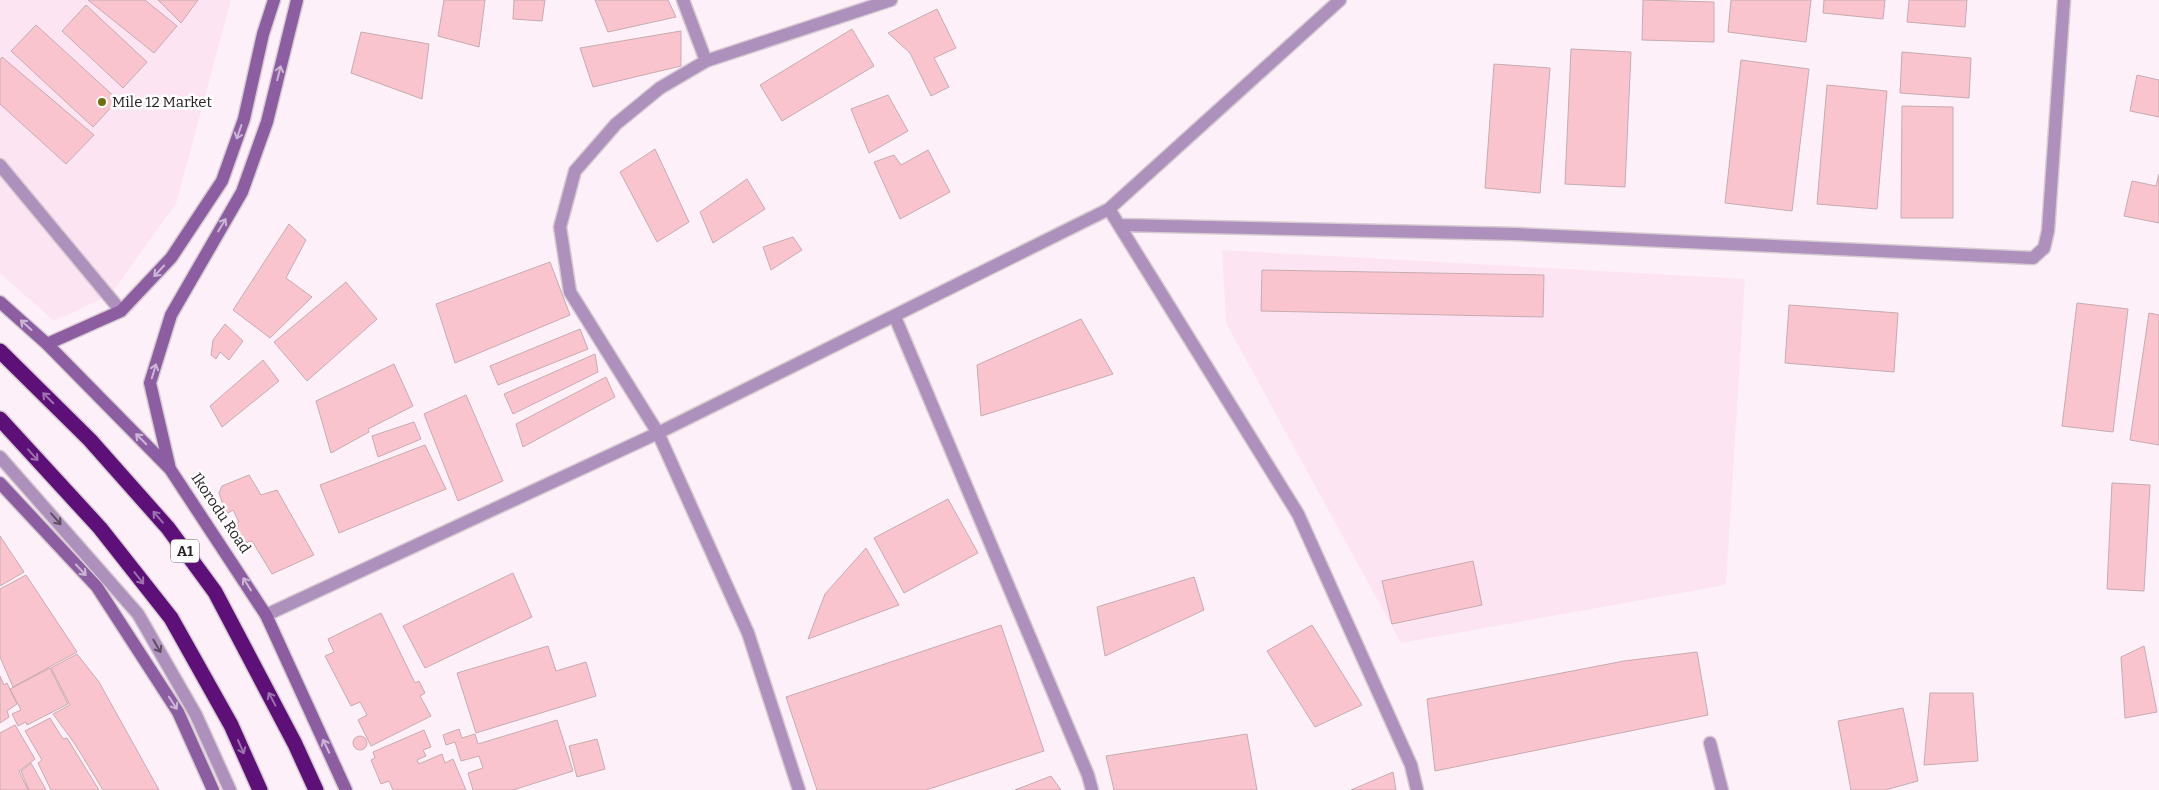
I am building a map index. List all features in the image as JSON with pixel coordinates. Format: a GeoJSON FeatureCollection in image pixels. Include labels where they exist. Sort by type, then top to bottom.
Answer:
{"type":"FeatureCollection","features":[{"type":"Feature","properties":{"kind":"highway","name":"A1"},"geometry":{"type":"LineString","coordinates":[[0,351],[90,440],[168,528],[215,592],[295,744],[316,790]]}},
{"type":"Feature","properties":{"kind":"highway"},"geometry":{"type":"LineString","coordinates":[[0,419],[100,528],[171,618],[231,725],[260,790]]}},
{"type":"Feature","properties":{"kind":"street"},"geometry":{"type":"LineString","coordinates":[[47,344],[121,310],[171,258],[222,182],[244,119],[263,34],[274,0]]}},
{"type":"Feature","properties":{"kind":"street"},"geometry":{"type":"LineString","coordinates":[[170,469],[150,383],[171,315],[242,192],[267,122],[297,0]]}},
{"type":"Feature","properties":{"kind":"street"},"geometry":{"type":"LineString","coordinates":[[683,0],[706,61]]}},
{"type":"Feature","properties":{"kind":"street"},"geometry":{"type":"LineString","coordinates":[[799,790],[748,633],[658,433],[570,292],[560,227],[575,171],[616,124],[660,88],[706,61],[891,0]]}},
{"type":"Feature","properties":{"kind":"street"},"geometry":{"type":"LineString","coordinates":[[266,615],[658,433],[1109,209],[1340,0]]}},
{"type":"Feature","properties":{"kind":"street"},"geometry":{"type":"LineString","coordinates":[[1120,225],[1515,234],[2033,258],[2044,248],[2048,231],[2064,0]]}},
{"type":"Feature","properties":{"kind":"street"},"geometry":{"type":"LineString","coordinates":[[0,165],[121,310]]}},
{"type":"Feature","properties":{"kind":"street"},"geometry":{"type":"LineString","coordinates":[[1109,209],[1298,514],[1411,765],[1417,790]]}},
{"type":"Feature","properties":{"kind":"street","name":"Ikorodu Road"},"geometry":{"type":"LineString","coordinates":[[0,302],[47,344],[170,469],[266,615],[346,790]]}},
{"type":"Feature","properties":{"kind":"street"},"geometry":{"type":"LineString","coordinates":[[895,316],[1088,774],[1092,790]]}},
{"type":"Feature","properties":{"kind":"street"},"geometry":{"type":"LineString","coordinates":[[0,457],[138,614],[196,715],[230,790]]}},
{"type":"Feature","properties":{"kind":"street"},"geometry":{"type":"LineString","coordinates":[[0,483],[98,587],[178,712],[213,790]]}},
{"type":"Feature","properties":{"kind":"street"},"geometry":{"type":"LineString","coordinates":[[1710,743],[1722,790]]}},
{"type":"Feature","properties":{"kind":"shaded area","name":"Mile 12 Market"},"geometry":{"type":"Polygon","coordinates":[[[0,0],[231,0],[176,204],[110,295],[54,321],[0,273],[0,0]]]}},
{"type":"Feature","properties":{"kind":"shaded area"},"geometry":{"type":"Polygon","coordinates":[[[1222,250],[1745,279],[1726,585],[1401,643],[1226,323],[1222,250]]]}},
{"type":"Feature","properties":{"kind":"building"},"geometry":{"type":"Polygon","coordinates":[[[88,0],[145,0],[177,26],[154,53],[88,0]]]}},
{"type":"Feature","properties":{"kind":"building"},"geometry":{"type":"Polygon","coordinates":[[[158,0],[198,0],[181,23],[158,0]]]}},
{"type":"Feature","properties":{"kind":"building"},"geometry":{"type":"Polygon","coordinates":[[[444,0],[485,0],[479,47],[438,36],[444,0]]]}},
{"type":"Feature","properties":{"kind":"building"},"geometry":{"type":"Polygon","coordinates":[[[514,0],[545,0],[542,21],[513,19],[514,0]]]}},
{"type":"Feature","properties":{"kind":"building"},"geometry":{"type":"Polygon","coordinates":[[[595,0],[668,0],[676,17],[608,32],[595,0]]]}},
{"type":"Feature","properties":{"kind":"building"},"geometry":{"type":"Polygon","coordinates":[[[1643,0],[1714,2],[1714,42],[1642,40],[1643,0]]]}},
{"type":"Feature","properties":{"kind":"building"},"geometry":{"type":"Polygon","coordinates":[[[1731,0],[1811,0],[1806,42],[1728,32],[1731,0]]]}},
{"type":"Feature","properties":{"kind":"building"},"geometry":{"type":"Polygon","coordinates":[[[1824,0],[1885,0],[1883,19],[1823,13],[1824,0]]]}},
{"type":"Feature","properties":{"kind":"building"},"geometry":{"type":"Polygon","coordinates":[[[1909,0],[1967,0],[1965,27],[1907,22],[1909,0]]]}},
{"type":"Feature","properties":{"kind":"building"},"geometry":{"type":"Polygon","coordinates":[[[86,5],[147,62],[123,88],[62,31],[86,5]]]}},
{"type":"Feature","properties":{"kind":"building"},"geometry":{"type":"Polygon","coordinates":[[[937,9],[956,48],[934,58],[949,87],[931,96],[910,53],[888,33],[937,9]]]}},
{"type":"Feature","properties":{"kind":"building"},"geometry":{"type":"Polygon","coordinates":[[[36,25],[118,100],[93,127],[11,51],[36,25]]]}},
{"type":"Feature","properties":{"kind":"building"},"geometry":{"type":"Polygon","coordinates":[[[852,29],[874,66],[782,121],[760,85],[852,29]]]}},
{"type":"Feature","properties":{"kind":"building"},"geometry":{"type":"Polygon","coordinates":[[[681,31],[681,66],[593,87],[580,48],[681,31]]]}},
{"type":"Feature","properties":{"kind":"building"},"geometry":{"type":"Polygon","coordinates":[[[361,32],[429,44],[422,99],[351,73],[361,32]]]}},
{"type":"Feature","properties":{"kind":"building"},"geometry":{"type":"Polygon","coordinates":[[[1571,49],[1631,52],[1625,187],[1565,184],[1571,49]]]}},
{"type":"Feature","properties":{"kind":"building"},"geometry":{"type":"Polygon","coordinates":[[[1902,52],[1971,58],[1969,98],[1900,93],[1902,52]]]}},
{"type":"Feature","properties":{"kind":"building"},"geometry":{"type":"Polygon","coordinates":[[[2,57],[94,135],[66,164],[0,104],[0,60],[2,57]]]}},
{"type":"Feature","properties":{"kind":"building"},"geometry":{"type":"Polygon","coordinates":[[[1741,60],[1809,69],[1792,211],[1725,203],[1741,60]]]}},
{"type":"Feature","properties":{"kind":"building"},"geometry":{"type":"Polygon","coordinates":[[[1494,64],[1550,68],[1540,193],[1485,188],[1494,64]]]}},
{"type":"Feature","properties":{"kind":"building"},"geometry":{"type":"Polygon","coordinates":[[[2137,75],[2159,80],[2159,117],[2130,111],[2137,75]]]}},
{"type":"Feature","properties":{"kind":"building"},"geometry":{"type":"Polygon","coordinates":[[[1827,85],[1887,91],[1877,209],[1817,204],[1827,85]]]}},
{"type":"Feature","properties":{"kind":"building"},"geometry":{"type":"Polygon","coordinates":[[[888,95],[908,131],[869,153],[851,109],[888,95]]]}},
{"type":"Feature","properties":{"kind":"building"},"geometry":{"type":"Polygon","coordinates":[[[1902,106],[1953,107],[1953,218],[1901,218],[1902,106]]]}},
{"type":"Feature","properties":{"kind":"building"},"geometry":{"type":"Polygon","coordinates":[[[655,149],[689,222],[657,242],[620,172],[655,149]]]}},
{"type":"Feature","properties":{"kind":"building"},"geometry":{"type":"Polygon","coordinates":[[[928,150],[950,192],[900,219],[874,162],[894,155],[901,165],[928,150]]]}},
{"type":"Feature","properties":{"kind":"building"},"geometry":{"type":"Polygon","coordinates":[[[2159,174],[2159,223],[2124,216],[2132,181],[2156,186],[2159,174]]]}},
{"type":"Feature","properties":{"kind":"building"},"geometry":{"type":"Polygon","coordinates":[[[747,179],[765,209],[713,243],[700,212],[747,179]]]}},
{"type":"Feature","properties":{"kind":"building"},"geometry":{"type":"Polygon","coordinates":[[[289,224],[306,240],[286,278],[312,297],[270,338],[233,310],[289,224]]]}},
{"type":"Feature","properties":{"kind":"building"},"geometry":{"type":"Polygon","coordinates":[[[793,237],[802,250],[771,270],[763,247],[793,237]]]}},
{"type":"Feature","properties":{"kind":"building"},"geometry":{"type":"Polygon","coordinates":[[[550,262],[570,315],[455,363],[436,304],[550,262]]]}},
{"type":"Feature","properties":{"kind":"building"},"geometry":{"type":"Polygon","coordinates":[[[1262,270],[1544,275],[1543,317],[1261,311],[1262,270]]]}},
{"type":"Feature","properties":{"kind":"building"},"geometry":{"type":"Polygon","coordinates":[[[346,282],[377,319],[307,381],[274,342],[346,282]]]}},
{"type":"Feature","properties":{"kind":"building"},"geometry":{"type":"Polygon","coordinates":[[[2077,303],[2128,309],[2113,432],[2062,426],[2077,303]]]}},
{"type":"Feature","properties":{"kind":"building"},"geometry":{"type":"Polygon","coordinates":[[[1789,305],[1898,313],[1894,372],[1785,363],[1789,305]]]}},
{"type":"Feature","properties":{"kind":"building"},"geometry":{"type":"Polygon","coordinates":[[[2149,313],[2159,315],[2159,445],[2130,440],[2149,313]]]}},
{"type":"Feature","properties":{"kind":"building"},"geometry":{"type":"Polygon","coordinates":[[[1081,319],[1113,374],[981,416],[977,365],[1081,319]]]}},
{"type":"Feature","properties":{"kind":"building"},"geometry":{"type":"Polygon","coordinates":[[[225,324],[243,341],[229,360],[220,352],[216,359],[211,355],[213,340],[225,324]]]}},
{"type":"Feature","properties":{"kind":"building"},"geometry":{"type":"Polygon","coordinates":[[[580,329],[588,349],[498,385],[490,366],[580,329]]]}},
{"type":"Feature","properties":{"kind":"building"},"geometry":{"type":"Polygon","coordinates":[[[595,354],[598,372],[513,414],[504,394],[595,354]]]}},
{"type":"Feature","properties":{"kind":"building"},"geometry":{"type":"Polygon","coordinates":[[[263,360],[279,381],[222,427],[210,406],[263,360]]]}},
{"type":"Feature","properties":{"kind":"building"},"geometry":{"type":"Polygon","coordinates":[[[394,364],[413,406],[368,429],[369,432],[331,453],[316,401],[394,364]]]}},
{"type":"Feature","properties":{"kind":"building"},"geometry":{"type":"Polygon","coordinates":[[[606,377],[615,397],[523,447],[516,424],[606,377]]]}},
{"type":"Feature","properties":{"kind":"building"},"geometry":{"type":"Polygon","coordinates":[[[466,395],[503,481],[458,501],[424,414],[466,395]]]}},
{"type":"Feature","properties":{"kind":"building"},"geometry":{"type":"Polygon","coordinates":[[[414,422],[421,439],[378,457],[372,436],[414,422]]]}},
{"type":"Feature","properties":{"kind":"building"},"geometry":{"type":"Polygon","coordinates":[[[425,445],[446,489],[339,533],[320,485],[425,445]]]}},
{"type":"Feature","properties":{"kind":"building"},"geometry":{"type":"Polygon","coordinates":[[[249,475],[261,495],[277,490],[314,555],[272,574],[252,541],[245,543],[234,523],[239,522],[233,510],[226,514],[219,493],[222,486],[249,475]]]}},
{"type":"Feature","properties":{"kind":"building"},"geometry":{"type":"Polygon","coordinates":[[[2112,483],[2150,485],[2144,591],[2107,589],[2112,483]]]}},
{"type":"Feature","properties":{"kind":"building"},"geometry":{"type":"Polygon","coordinates":[[[948,499],[978,553],[904,593],[874,538],[948,499]]]}},
{"type":"Feature","properties":{"kind":"building"},"geometry":{"type":"Polygon","coordinates":[[[0,536],[24,572],[0,586],[0,536]]]}},
{"type":"Feature","properties":{"kind":"building"},"geometry":{"type":"Polygon","coordinates":[[[866,548],[899,605],[808,639],[825,594],[866,548]]]}},
{"type":"Feature","properties":{"kind":"building"},"geometry":{"type":"Polygon","coordinates":[[[1473,561],[1482,605],[1392,624],[1382,581],[1473,561]]]}},
{"type":"Feature","properties":{"kind":"building"},"geometry":{"type":"Polygon","coordinates":[[[513,573],[532,617],[425,668],[403,626],[513,573]]]}},
{"type":"Feature","properties":{"kind":"building"},"geometry":{"type":"Polygon","coordinates":[[[26,575],[77,652],[13,687],[0,657],[0,589],[26,575]]]}},
{"type":"Feature","properties":{"kind":"building"},"geometry":{"type":"Polygon","coordinates":[[[1194,577],[1204,610],[1105,656],[1097,607],[1194,577]]]}},
{"type":"Feature","properties":{"kind":"building"},"geometry":{"type":"Polygon","coordinates":[[[381,613],[415,683],[419,681],[425,693],[420,696],[431,716],[371,746],[358,720],[367,715],[360,702],[351,706],[325,656],[334,652],[328,639],[381,613]]]}},
{"type":"Feature","properties":{"kind":"building"},"geometry":{"type":"Polygon","coordinates":[[[1001,625],[1044,751],[926,790],[817,790],[786,697],[1001,625]]]}},
{"type":"Feature","properties":{"kind":"building"},"geometry":{"type":"Polygon","coordinates":[[[1312,625],[1362,705],[1315,727],[1267,651],[1312,625]]]}},
{"type":"Feature","properties":{"kind":"building"},"geometry":{"type":"Polygon","coordinates":[[[548,646],[556,671],[586,662],[596,696],[476,733],[457,673],[548,646]]]}},
{"type":"Feature","properties":{"kind":"building"},"geometry":{"type":"Polygon","coordinates":[[[2144,646],[2157,712],[2125,718],[2121,657],[2144,646]]]}},
{"type":"Feature","properties":{"kind":"building"},"geometry":{"type":"Polygon","coordinates":[[[1697,652],[1708,715],[1435,771],[1427,699],[1624,661],[1697,652]]]}},
{"type":"Feature","properties":{"kind":"building"},"geometry":{"type":"Polygon","coordinates":[[[77,654],[99,682],[159,790],[103,790],[75,744],[53,714],[70,705],[51,668],[77,654]]]}},
{"type":"Feature","properties":{"kind":"building"},"geometry":{"type":"Polygon","coordinates":[[[50,668],[68,704],[27,725],[26,722],[18,726],[12,714],[21,710],[10,689],[50,668]]]}},
{"type":"Feature","properties":{"kind":"building"},"geometry":{"type":"Polygon","coordinates":[[[0,676],[4,685],[7,683],[17,704],[7,711],[9,717],[0,723],[0,676]]]}},
{"type":"Feature","properties":{"kind":"building"},"geometry":{"type":"Polygon","coordinates":[[[1930,693],[1973,693],[1978,761],[1924,765],[1930,693]]]}},
{"type":"Feature","properties":{"kind":"building"},"geometry":{"type":"Polygon","coordinates":[[[1903,708],[1918,781],[1885,790],[1851,790],[1838,721],[1903,708]]]}},
{"type":"Feature","properties":{"kind":"building"},"geometry":{"type":"Polygon","coordinates":[[[50,718],[63,739],[67,738],[99,790],[51,790],[38,763],[42,760],[25,731],[50,718]]]}},
{"type":"Feature","properties":{"kind":"building"},"geometry":{"type":"Polygon","coordinates":[[[557,720],[573,771],[513,790],[473,790],[468,773],[483,768],[479,756],[461,761],[455,742],[446,745],[443,735],[459,729],[462,738],[475,734],[478,744],[557,720]]]}},
{"type":"Feature","properties":{"kind":"building"},"geometry":{"type":"Polygon","coordinates":[[[15,725],[35,759],[19,771],[28,790],[0,790],[0,733],[15,725]]]}},
{"type":"Feature","properties":{"kind":"building"},"geometry":{"type":"Polygon","coordinates":[[[424,730],[431,747],[423,750],[426,756],[417,760],[419,764],[442,754],[445,763],[453,759],[466,790],[393,790],[389,781],[381,784],[371,760],[375,758],[373,752],[424,730]]]}},
{"type":"Feature","properties":{"kind":"building"},"geometry":{"type":"Polygon","coordinates":[[[1247,734],[1257,790],[1114,790],[1106,756],[1247,734]]]}},
{"type":"Feature","properties":{"kind":"building"},"geometry":{"type":"Polygon","coordinates":[[[360,736],[365,738],[367,743],[365,748],[360,750],[355,748],[353,743],[355,738],[360,736]]]}},
{"type":"Feature","properties":{"kind":"building"},"geometry":{"type":"Polygon","coordinates":[[[597,739],[605,769],[577,777],[569,746],[597,739]]]}},
{"type":"Feature","properties":{"kind":"building"},"geometry":{"type":"Polygon","coordinates":[[[31,763],[46,790],[29,790],[21,771],[31,763]]]}},
{"type":"Feature","properties":{"kind":"building"},"geometry":{"type":"Polygon","coordinates":[[[1393,772],[1396,790],[1351,790],[1393,772]]]}},
{"type":"Feature","properties":{"kind":"building"},"geometry":{"type":"Polygon","coordinates":[[[1051,776],[1061,790],[1015,790],[1051,776]]]}},
{"type":"Feature","properties":{"kind":"place","name":"Mile 12 Market"},"geometry":{"type":"Point","coordinates":[102,102]}}]}
